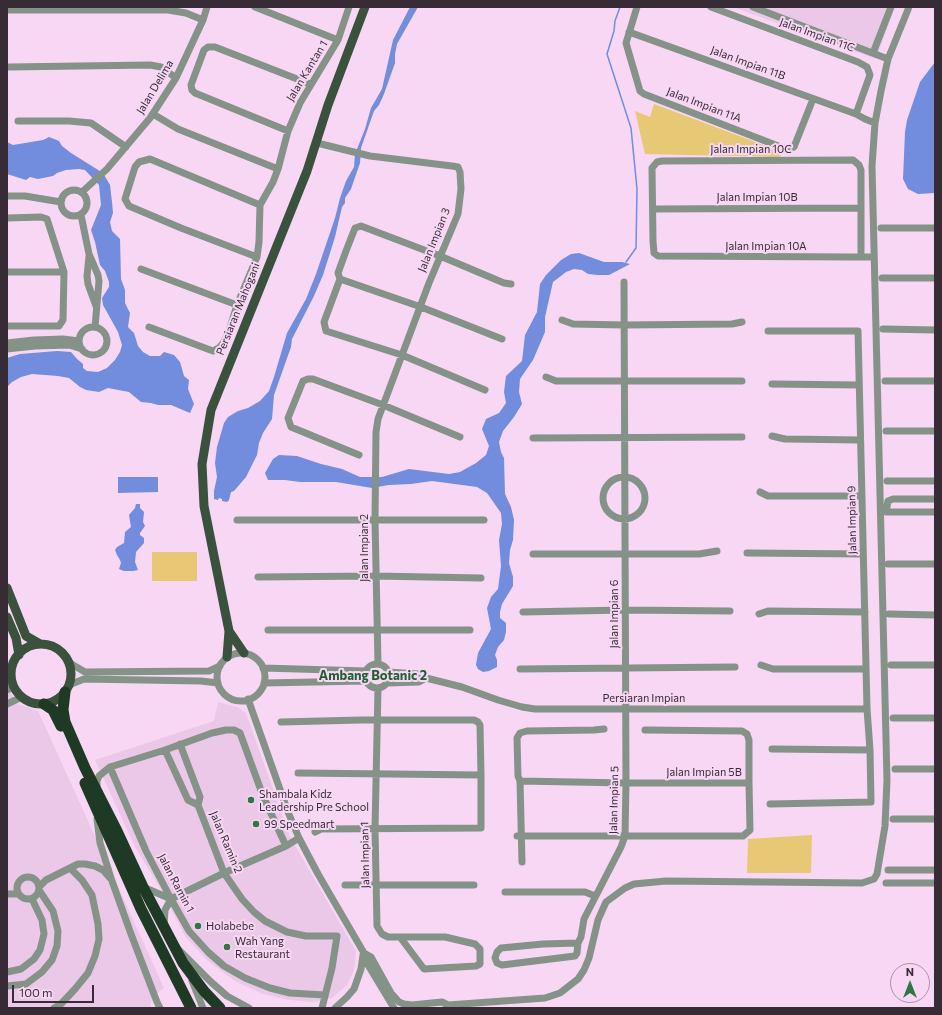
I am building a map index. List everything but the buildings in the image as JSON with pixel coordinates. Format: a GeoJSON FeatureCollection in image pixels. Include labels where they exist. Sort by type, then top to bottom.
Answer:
{"type":"FeatureCollection","features":[{"type":"Feature","properties":{"kind":"highway"},"geometry":{"type":"LineString","coordinates":[[67,688],[63,710],[64,722],[143,887],[188,971],[220,1008]]}},
{"type":"Feature","properties":{"kind":"highway"},"geometry":{"type":"LineString","coordinates":[[44,704],[53,710],[58,718],[96,809],[138,902],[172,973],[191,1008]]}},
{"type":"Feature","properties":{"kind":"main road","name":"Persiaran Mahogani"},"geometry":{"type":"LineString","coordinates":[[229,631],[204,506],[202,464],[211,410],[316,143],[328,105],[365,7]]}},
{"type":"Feature","properties":{"kind":"main road"},"geometry":{"type":"LineString","coordinates":[[7,588],[26,636],[40,644],[54,647],[60,651],[71,669],[67,688],[59,698],[44,704],[29,702],[10,688],[14,662],[19,655],[32,646],[40,644]]}},
{"type":"Feature","properties":{"kind":"main road"},"geometry":{"type":"LineString","coordinates":[[7,617],[16,638],[19,655]]}},
{"type":"Feature","properties":{"kind":"main road"},"geometry":{"type":"LineString","coordinates":[[229,631],[244,653]]}},
{"type":"Feature","properties":{"kind":"main road"},"geometry":{"type":"LineString","coordinates":[[227,658],[229,631]]}},
{"type":"Feature","properties":{"kind":"street","name":"Jalan Delima"},"geometry":{"type":"LineString","coordinates":[[82,192],[107,169],[153,114],[176,78],[203,20],[206,7]]}},
{"type":"Feature","properties":{"kind":"street"},"geometry":{"type":"LineString","coordinates":[[255,7],[338,40]]}},
{"type":"Feature","properties":{"kind":"street","name":"Jalan Kantan 1"},"geometry":{"type":"LineString","coordinates":[[260,205],[273,182],[288,131],[300,103],[310,84],[338,40],[349,7]]}},
{"type":"Feature","properties":{"kind":"street","name":"Jalan Impian 11A"},"geometry":{"type":"LineString","coordinates":[[637,7],[626,42],[640,91],[644,94],[786,149],[794,147],[813,98]]}},
{"type":"Feature","properties":{"kind":"street","name":"Jalan Impian 11C"},"geometry":{"type":"LineString","coordinates":[[711,7],[858,62],[867,67],[870,75],[858,114]]}},
{"type":"Feature","properties":{"kind":"street"},"geometry":{"type":"LineString","coordinates":[[753,7],[888,59]]}},
{"type":"Feature","properties":{"kind":"street"},"geometry":{"type":"LineString","coordinates":[[873,53],[891,7]]}},
{"type":"Feature","properties":{"kind":"street"},"geometry":{"type":"LineString","coordinates":[[400,1008],[412,1005],[442,1002],[446,1006],[546,998],[560,993],[578,980],[584,970],[589,958],[600,913],[606,902],[625,888],[634,884],[666,881],[862,883],[874,879],[877,874],[885,826],[887,780],[872,166],[875,121],[888,59],[909,7]]}},
{"type":"Feature","properties":{"kind":"street"},"geometry":{"type":"LineString","coordinates":[[7,10],[168,10],[186,13],[203,20]]}},
{"type":"Feature","properties":{"kind":"street","name":"Jalan Impian 11B"},"geometry":{"type":"LineString","coordinates":[[629,32],[858,114],[866,115],[875,121]]}},
{"type":"Feature","properties":{"kind":"street"},"geometry":{"type":"LineString","coordinates":[[288,131],[195,93],[192,90],[191,85],[204,50],[208,47],[215,47],[310,84]]}},
{"type":"Feature","properties":{"kind":"street"},"geometry":{"type":"LineString","coordinates":[[9,67],[150,65],[161,67],[176,78]]}},
{"type":"Feature","properties":{"kind":"street"},"geometry":{"type":"LineString","coordinates":[[153,114],[178,129],[278,169]]}},
{"type":"Feature","properties":{"kind":"street"},"geometry":{"type":"LineString","coordinates":[[18,121],[69,121],[91,123],[126,147]]}},
{"type":"Feature","properties":{"kind":"street","name":"Jalan Impian 3"},"geometry":{"type":"LineString","coordinates":[[316,143],[370,156],[452,166],[460,169],[461,189],[458,214],[429,283],[378,419],[376,432]]}},
{"type":"Feature","properties":{"kind":"street"},"geometry":{"type":"LineString","coordinates":[[149,327],[206,349],[213,351],[219,348],[224,342],[229,331],[257,256],[260,242],[260,205],[150,159],[139,162],[135,167],[125,199],[129,206],[181,228],[257,256]]}},
{"type":"Feature","properties":{"kind":"street","name":"Jalan Impian 10C"},"geometry":{"type":"LineString","coordinates":[[652,208],[652,168],[657,162],[853,160],[859,165],[861,170],[861,208]]}},
{"type":"Feature","properties":{"kind":"street"},"geometry":{"type":"LineString","coordinates":[[78,190],[85,196],[87,204],[84,212],[77,216],[69,215],[63,210],[61,202],[64,194],[68,191],[78,190]]}},
{"type":"Feature","properties":{"kind":"street"},"geometry":{"type":"LineString","coordinates":[[7,196],[25,196],[61,202]]}},
{"type":"Feature","properties":{"kind":"street","name":"Jalan Impian 10A"},"geometry":{"type":"LineString","coordinates":[[652,208],[654,253],[658,256],[874,257]]}},
{"type":"Feature","properties":{"kind":"street","name":"Jalan Impian 10B"},"geometry":{"type":"LineString","coordinates":[[652,208],[861,208]]}},
{"type":"Feature","properties":{"kind":"street"},"geometry":{"type":"LineString","coordinates":[[861,208],[861,257]]}},
{"type":"Feature","properties":{"kind":"street"},"geometry":{"type":"LineString","coordinates":[[80,215],[89,254],[99,281],[95,327]]}},
{"type":"Feature","properties":{"kind":"street"},"geometry":{"type":"LineString","coordinates":[[7,218],[41,217],[47,219],[64,272],[63,320],[59,326],[7,326]]}},
{"type":"Feature","properties":{"kind":"street"},"geometry":{"type":"LineString","coordinates":[[485,390],[402,355],[326,331],[324,322],[340,279],[338,273],[346,251],[356,228],[361,226],[440,256],[504,283],[512,284]]}},
{"type":"Feature","properties":{"kind":"street"},"geometry":{"type":"LineString","coordinates":[[881,228],[935,228]]}},
{"type":"Feature","properties":{"kind":"street"},"geometry":{"type":"LineString","coordinates":[[89,254],[87,276],[90,293],[96,306]]}},
{"type":"Feature","properties":{"kind":"street"},"geometry":{"type":"LineString","coordinates":[[141,270],[238,305]]}},
{"type":"Feature","properties":{"kind":"street"},"geometry":{"type":"LineString","coordinates":[[7,272],[64,272]]}},
{"type":"Feature","properties":{"kind":"street"},"geometry":{"type":"LineString","coordinates":[[882,278],[935,278]]}},
{"type":"Feature","properties":{"kind":"street"},"geometry":{"type":"LineString","coordinates":[[340,279],[421,307],[502,339]]}},
{"type":"Feature","properties":{"kind":"street","name":"Jalan Impian 6"},"geometry":{"type":"LineString","coordinates":[[624,282],[625,709]]}},
{"type":"Feature","properties":{"kind":"street"},"geometry":{"type":"LineString","coordinates":[[562,320],[573,324],[624,325],[732,324],[742,322]]}},
{"type":"Feature","properties":{"kind":"street"},"geometry":{"type":"LineString","coordinates":[[7,349],[69,345],[82,349],[93,355],[102,352],[105,349],[107,340],[106,335],[103,331],[95,327],[86,330],[80,336],[79,341],[82,349]]}},
{"type":"Feature","properties":{"kind":"street"},"geometry":{"type":"LineString","coordinates":[[884,330],[935,330]]}},
{"type":"Feature","properties":{"kind":"street","name":"Jalan Impian 9"},"geometry":{"type":"LineString","coordinates":[[768,331],[858,331],[867,708],[870,750],[871,802],[770,804]]}},
{"type":"Feature","properties":{"kind":"street"},"geometry":{"type":"LineString","coordinates":[[7,343],[63,339],[79,341]]}},
{"type":"Feature","properties":{"kind":"street"},"geometry":{"type":"LineString","coordinates":[[546,377],[556,381],[742,381]]}},
{"type":"Feature","properties":{"kind":"street"},"geometry":{"type":"LineString","coordinates":[[359,454],[291,427],[288,418],[303,381],[313,379],[460,437]]}},
{"type":"Feature","properties":{"kind":"street"},"geometry":{"type":"LineString","coordinates":[[885,381],[935,381]]}},
{"type":"Feature","properties":{"kind":"street"},"geometry":{"type":"LineString","coordinates":[[772,384],[859,385]]}},
{"type":"Feature","properties":{"kind":"street"},"geometry":{"type":"LineString","coordinates":[[886,431],[935,431]]}},
{"type":"Feature","properties":{"kind":"street","name":"Jalan Impian 2"},"geometry":{"type":"LineString","coordinates":[[376,432],[375,576],[378,664]]}},
{"type":"Feature","properties":{"kind":"street"},"geometry":{"type":"LineString","coordinates":[[772,436],[785,440],[860,440]]}},
{"type":"Feature","properties":{"kind":"street"},"geometry":{"type":"LineString","coordinates":[[533,438],[742,437]]}},
{"type":"Feature","properties":{"kind":"street"},"geometry":{"type":"LineString","coordinates":[[624,477],[636,480],[641,485],[645,497],[642,510],[637,514],[625,518],[611,514],[604,502],[606,488],[616,479],[624,477]]}},
{"type":"Feature","properties":{"kind":"street"},"geometry":{"type":"LineString","coordinates":[[887,481],[935,481]]}},
{"type":"Feature","properties":{"kind":"street"},"geometry":{"type":"LineString","coordinates":[[760,492],[768,496],[862,496]]}},
{"type":"Feature","properties":{"kind":"street"},"geometry":{"type":"LineString","coordinates":[[935,499],[893,499],[888,501],[886,512],[935,512]]}},
{"type":"Feature","properties":{"kind":"street"},"geometry":{"type":"LineString","coordinates":[[237,520],[484,520]]}},
{"type":"Feature","properties":{"kind":"street"},"geometry":{"type":"LineString","coordinates":[[533,554],[700,554],[717,551]]}},
{"type":"Feature","properties":{"kind":"street"},"geometry":{"type":"LineString","coordinates":[[747,553],[863,554]]}},
{"type":"Feature","properties":{"kind":"street"},"geometry":{"type":"LineString","coordinates":[[888,564],[935,564]]}},
{"type":"Feature","properties":{"kind":"street"},"geometry":{"type":"LineString","coordinates":[[258,577],[375,576],[481,578]]}},
{"type":"Feature","properties":{"kind":"street"},"geometry":{"type":"LineString","coordinates":[[523,612],[625,610],[730,611]]}},
{"type":"Feature","properties":{"kind":"street"},"geometry":{"type":"LineString","coordinates":[[759,614],[768,611],[865,612]]}},
{"type":"Feature","properties":{"kind":"street"},"geometry":{"type":"LineString","coordinates":[[889,614],[935,614]]}},
{"type":"Feature","properties":{"kind":"street"},"geometry":{"type":"LineString","coordinates":[[268,630],[470,630]]}},
{"type":"Feature","properties":{"kind":"street"},"geometry":{"type":"LineString","coordinates":[[68,662],[84,672],[209,671],[220,666],[232,654],[244,653],[249,654],[258,660],[263,668],[265,676],[264,683],[258,693],[248,699],[233,699],[226,696],[218,683],[217,677],[220,666]]}},
{"type":"Feature","properties":{"kind":"street"},"geometry":{"type":"LineString","coordinates":[[378,664],[384,667],[388,672],[387,682],[382,687],[378,688],[369,686],[365,681],[364,676],[366,671],[369,666],[378,664]]}},
{"type":"Feature","properties":{"kind":"street"},"geometry":{"type":"LineString","coordinates":[[891,665],[935,665]]}},
{"type":"Feature","properties":{"kind":"street"},"geometry":{"type":"LineString","coordinates":[[761,666],[773,669],[866,669]]}},
{"type":"Feature","properties":{"kind":"street"},"geometry":{"type":"LineString","coordinates":[[520,669],[735,667]]}},
{"type":"Feature","properties":{"kind":"street"},"geometry":{"type":"LineString","coordinates":[[263,668],[366,671]]}},
{"type":"Feature","properties":{"kind":"street"},"geometry":{"type":"LineString","coordinates":[[308,670],[308,683]]}},
{"type":"Feature","properties":{"kind":"street"},"geometry":{"type":"LineString","coordinates":[[326,670],[326,683]]}},
{"type":"Feature","properties":{"kind":"street","name":"Persiaran Impian"},"geometry":{"type":"LineString","coordinates":[[388,672],[418,674],[426,678],[462,687],[522,707],[535,709],[867,708]]}},
{"type":"Feature","properties":{"kind":"street","name":"Persiaran Impian"},"geometry":{"type":"LineString","coordinates":[[387,682],[419,682],[426,678]]}},
{"type":"Feature","properties":{"kind":"street"},"geometry":{"type":"LineString","coordinates":[[67,688],[84,679],[201,681],[218,683]]}},
{"type":"Feature","properties":{"kind":"street"},"geometry":{"type":"LineString","coordinates":[[264,683],[326,683],[365,681]]}},
{"type":"Feature","properties":{"kind":"street","name":"Jalan Impian 1"},"geometry":{"type":"LineString","coordinates":[[378,688],[375,829],[377,926],[382,934],[388,937],[400,937]]}},
{"type":"Feature","properties":{"kind":"street"},"geometry":{"type":"LineString","coordinates":[[7,704],[22,697]]}},
{"type":"Feature","properties":{"kind":"street"},"geometry":{"type":"LineString","coordinates":[[248,699],[288,812],[299,838],[364,953],[365,960],[394,1008]]}},
{"type":"Feature","properties":{"kind":"street","name":"Jalan Impian 5"},"geometry":{"type":"LineString","coordinates":[[578,944],[543,944],[501,948],[497,952],[495,958],[497,963],[502,965],[575,956],[577,953],[584,919],[621,847],[625,836],[625,709]]}},
{"type":"Feature","properties":{"kind":"street"},"geometry":{"type":"LineString","coordinates":[[893,718],[935,718]]}},
{"type":"Feature","properties":{"kind":"street"},"geometry":{"type":"LineString","coordinates":[[281,722],[474,720],[478,722],[480,726],[481,828],[321,829],[315,832]]}},
{"type":"Feature","properties":{"kind":"street"},"geometry":{"type":"LineString","coordinates":[[522,862],[519,836],[520,781],[518,776],[517,738],[520,733],[527,731],[604,729]]}},
{"type":"Feature","properties":{"kind":"street"},"geometry":{"type":"LineString","coordinates":[[97,791],[97,781],[99,776],[110,767],[165,750],[212,733],[234,730],[240,733],[263,796],[286,846]]}},
{"type":"Feature","properties":{"kind":"street","name":"Jalan Impian 5B"},"geometry":{"type":"LineString","coordinates":[[520,781],[749,783],[749,740],[747,734],[742,731],[645,730]]}},
{"type":"Feature","properties":{"kind":"street","name":"Jalan Ramin 2"},"geometry":{"type":"LineString","coordinates":[[180,744],[200,797],[198,805],[224,873],[242,899],[254,912],[274,926],[287,932],[306,936],[337,936],[332,968],[325,995]]}},
{"type":"Feature","properties":{"kind":"street"},"geometry":{"type":"LineString","coordinates":[[772,749],[870,750]]}},
{"type":"Feature","properties":{"kind":"street","name":"Jalan Ramin 2"},"geometry":{"type":"LineString","coordinates":[[165,750],[188,800],[198,805]]}},
{"type":"Feature","properties":{"kind":"street","name":"Jalan Ramin 1"},"geometry":{"type":"LineString","coordinates":[[110,767],[146,851],[171,899],[189,931],[208,952],[224,966],[245,978],[270,988],[290,993],[325,995]]}},
{"type":"Feature","properties":{"kind":"street"},"geometry":{"type":"LineString","coordinates":[[895,769],[935,769]]}},
{"type":"Feature","properties":{"kind":"street"},"geometry":{"type":"LineString","coordinates":[[298,773],[481,776]]}},
{"type":"Feature","properties":{"kind":"street"},"geometry":{"type":"LineString","coordinates":[[519,836],[743,836],[750,830],[749,783]]}},
{"type":"Feature","properties":{"kind":"street"},"geometry":{"type":"LineString","coordinates":[[96,809],[100,843],[112,881],[157,1006]]}},
{"type":"Feature","properties":{"kind":"street"},"geometry":{"type":"LineString","coordinates":[[894,819],[935,819]]}},
{"type":"Feature","properties":{"kind":"street"},"geometry":{"type":"LineString","coordinates":[[164,926],[166,910],[171,899],[224,873],[286,846],[299,838]]}},
{"type":"Feature","properties":{"kind":"street"},"geometry":{"type":"LineString","coordinates":[[7,986],[26,984],[42,972],[52,960],[57,946],[58,931],[53,911],[39,889],[34,879],[30,877],[23,878],[21,880],[17,886],[19,894],[24,899],[32,899],[37,896],[39,889],[46,880],[78,864],[95,866],[104,870],[112,881]]}},
{"type":"Feature","properties":{"kind":"street"},"geometry":{"type":"LineString","coordinates":[[54,1008],[66,999],[88,973],[99,939],[96,908],[92,895],[82,880],[70,868]]}},
{"type":"Feature","properties":{"kind":"street"},"geometry":{"type":"LineString","coordinates":[[888,870],[935,870]]}},
{"type":"Feature","properties":{"kind":"street"},"geometry":{"type":"LineString","coordinates":[[886,883],[935,883]]}},
{"type":"Feature","properties":{"kind":"street"},"geometry":{"type":"LineString","coordinates":[[345,885],[474,885]]}},
{"type":"Feature","properties":{"kind":"street"},"geometry":{"type":"LineString","coordinates":[[143,887],[171,899]]}},
{"type":"Feature","properties":{"kind":"street"},"geometry":{"type":"LineString","coordinates":[[505,892],[585,892],[595,896]]}},
{"type":"Feature","properties":{"kind":"street"},"geometry":{"type":"LineString","coordinates":[[7,894],[19,894]]}},
{"type":"Feature","properties":{"kind":"street"},"geometry":{"type":"LineString","coordinates":[[7,972],[21,969],[34,959],[40,950],[44,934],[42,920],[32,899]]}},
{"type":"Feature","properties":{"kind":"street"},"geometry":{"type":"LineString","coordinates":[[400,937],[445,937],[475,944],[480,949],[480,964],[476,966],[424,969],[400,937]]}},
{"type":"Feature","properties":{"kind":"street"},"geometry":{"type":"LineString","coordinates":[[174,944],[211,982],[227,996],[248,1008]]}},
{"type":"Feature","properties":{"kind":"street"},"geometry":{"type":"LineString","coordinates":[[364,953],[371,957],[388,989],[395,998],[404,1004],[412,1005]]}},
{"type":"Feature","properties":{"kind":"street"},"geometry":{"type":"LineString","coordinates":[[335,1008],[354,989],[361,969],[364,953]]}},
{"type":"Feature","properties":{"kind":"street"},"geometry":{"type":"LineString","coordinates":[[188,971],[204,1008]]}},
{"type":"Feature","properties":{"kind":"street"},"geometry":{"type":"LineString","coordinates":[[322,1008],[325,995]]}},
{"type":"Feature","properties":{"kind":"shaded area"},"geometry":{"type":"Polygon","coordinates":[[[733,7],[895,7],[876,59],[733,7]]]}},
{"type":"Feature","properties":{"kind":"shaded area"},"geometry":{"type":"Polygon","coordinates":[[[654,104],[782,152],[780,157],[645,154],[635,111],[650,117],[654,104]]]}},
{"type":"Feature","properties":{"kind":"shaded area"},"geometry":{"type":"Polygon","coordinates":[[[152,552],[197,552],[197,581],[152,581],[152,552]]]}},
{"type":"Feature","properties":{"kind":"shaded area"},"geometry":{"type":"Polygon","coordinates":[[[7,686],[17,704],[38,711],[164,988],[152,997],[150,1008],[7,1008],[7,686]]]}},
{"type":"Feature","properties":{"kind":"shaded area"},"geometry":{"type":"Polygon","coordinates":[[[218,702],[237,707],[246,713],[290,837],[356,951],[354,970],[347,985],[332,998],[314,1002],[289,1000],[263,994],[235,981],[208,961],[185,936],[160,888],[135,847],[95,760],[214,721],[218,702]]]}},
{"type":"Feature","properties":{"kind":"shaded area"},"geometry":{"type":"Polygon","coordinates":[[[812,835],[811,873],[747,873],[748,839],[812,835]]]}},
{"type":"Feature","properties":{"kind":"water"},"geometry":{"type":"Polygon","coordinates":[[[410,7],[418,7],[397,44],[395,63],[384,94],[379,105],[374,111],[361,148],[360,163],[351,189],[345,198],[345,203],[342,207],[335,237],[323,275],[292,339],[291,347],[274,395],[272,419],[263,433],[259,443],[257,455],[246,477],[234,491],[231,492],[227,502],[222,501],[222,499],[219,498],[218,500],[214,499],[217,477],[215,463],[217,447],[224,423],[228,417],[260,401],[269,391],[287,333],[306,299],[316,274],[346,181],[354,167],[355,154],[365,129],[371,108],[382,89],[393,40],[410,7]]]}},
{"type":"Feature","properties":{"kind":"water"},"geometry":{"type":"Polygon","coordinates":[[[935,62],[935,193],[918,194],[908,189],[903,179],[905,132],[907,120],[920,82],[935,62]]]}},
{"type":"Feature","properties":{"kind":"water"},"geometry":{"type":"Polygon","coordinates":[[[49,137],[59,141],[62,146],[71,153],[103,173],[110,185],[113,213],[110,222],[112,231],[120,239],[121,279],[125,290],[125,303],[130,313],[128,327],[134,333],[138,346],[143,352],[150,356],[160,356],[164,352],[174,355],[180,362],[184,376],[189,380],[188,389],[194,404],[190,413],[171,405],[158,405],[141,402],[129,392],[108,388],[99,392],[86,390],[69,378],[58,376],[32,374],[21,377],[7,387],[7,358],[20,354],[57,351],[71,352],[83,364],[83,368],[87,371],[98,372],[107,368],[115,360],[122,345],[118,332],[103,305],[102,298],[109,287],[109,282],[105,271],[100,265],[91,230],[101,205],[99,185],[85,170],[79,169],[66,170],[53,176],[38,179],[30,177],[26,180],[7,174],[7,142],[13,145],[43,140],[49,137]]]}},
{"type":"Feature","properties":{"kind":"water"},"geometry":{"type":"Polygon","coordinates":[[[579,253],[604,262],[622,262],[630,264],[609,275],[588,274],[582,270],[574,269],[566,272],[553,282],[545,317],[545,332],[533,360],[520,379],[519,392],[522,404],[503,431],[499,442],[504,458],[505,494],[511,507],[514,520],[513,540],[510,550],[509,563],[513,577],[513,586],[502,604],[500,612],[500,618],[506,623],[506,632],[504,640],[498,647],[495,655],[497,667],[483,672],[478,669],[476,665],[478,653],[491,629],[487,608],[491,597],[498,589],[501,566],[499,540],[502,524],[501,513],[487,493],[477,487],[432,481],[372,488],[336,482],[268,480],[265,473],[273,459],[279,455],[297,456],[342,469],[360,477],[382,477],[409,469],[449,474],[460,472],[476,463],[486,455],[489,446],[482,429],[486,419],[499,413],[506,403],[504,392],[506,376],[522,361],[525,335],[537,312],[540,284],[546,275],[561,260],[571,254],[579,253]]]}},
{"type":"Feature","properties":{"kind":"water"},"geometry":{"type":"Polygon","coordinates":[[[118,477],[158,477],[158,492],[118,493],[118,477]]]}},
{"type":"Feature","properties":{"kind":"water"},"geometry":{"type":"Polygon","coordinates":[[[136,504],[140,504],[140,508],[144,512],[143,522],[145,526],[140,535],[144,538],[144,543],[136,552],[135,562],[138,570],[124,571],[119,569],[121,563],[115,550],[124,543],[125,532],[131,527],[129,515],[135,508],[136,504]]]}},
{"type":"Feature","properties":{"kind":"waterway"},"geometry":{"type":"LineString","coordinates":[[620,7],[607,54],[631,128],[637,189],[636,248],[626,262]]}},
{"type":"Feature","properties":{"kind":"place","name":"Shambala Kidz Leadership Pre School"},"geometry":{"type":"Point","coordinates":[251,800]}},
{"type":"Feature","properties":{"kind":"place","name":"99 Speedmart"},"geometry":{"type":"Point","coordinates":[256,824]}},
{"type":"Feature","properties":{"kind":"place","name":"Holabebe"},"geometry":{"type":"Point","coordinates":[198,926]}},
{"type":"Feature","properties":{"kind":"place","name":"Wah Yang Restaurant"},"geometry":{"type":"Point","coordinates":[227,947]}},
{"type":"Feature","properties":{"kind":"district","name":"Ambang Botanic 2"},"geometry":{"type":"Point","coordinates":[373,676]}}]}
